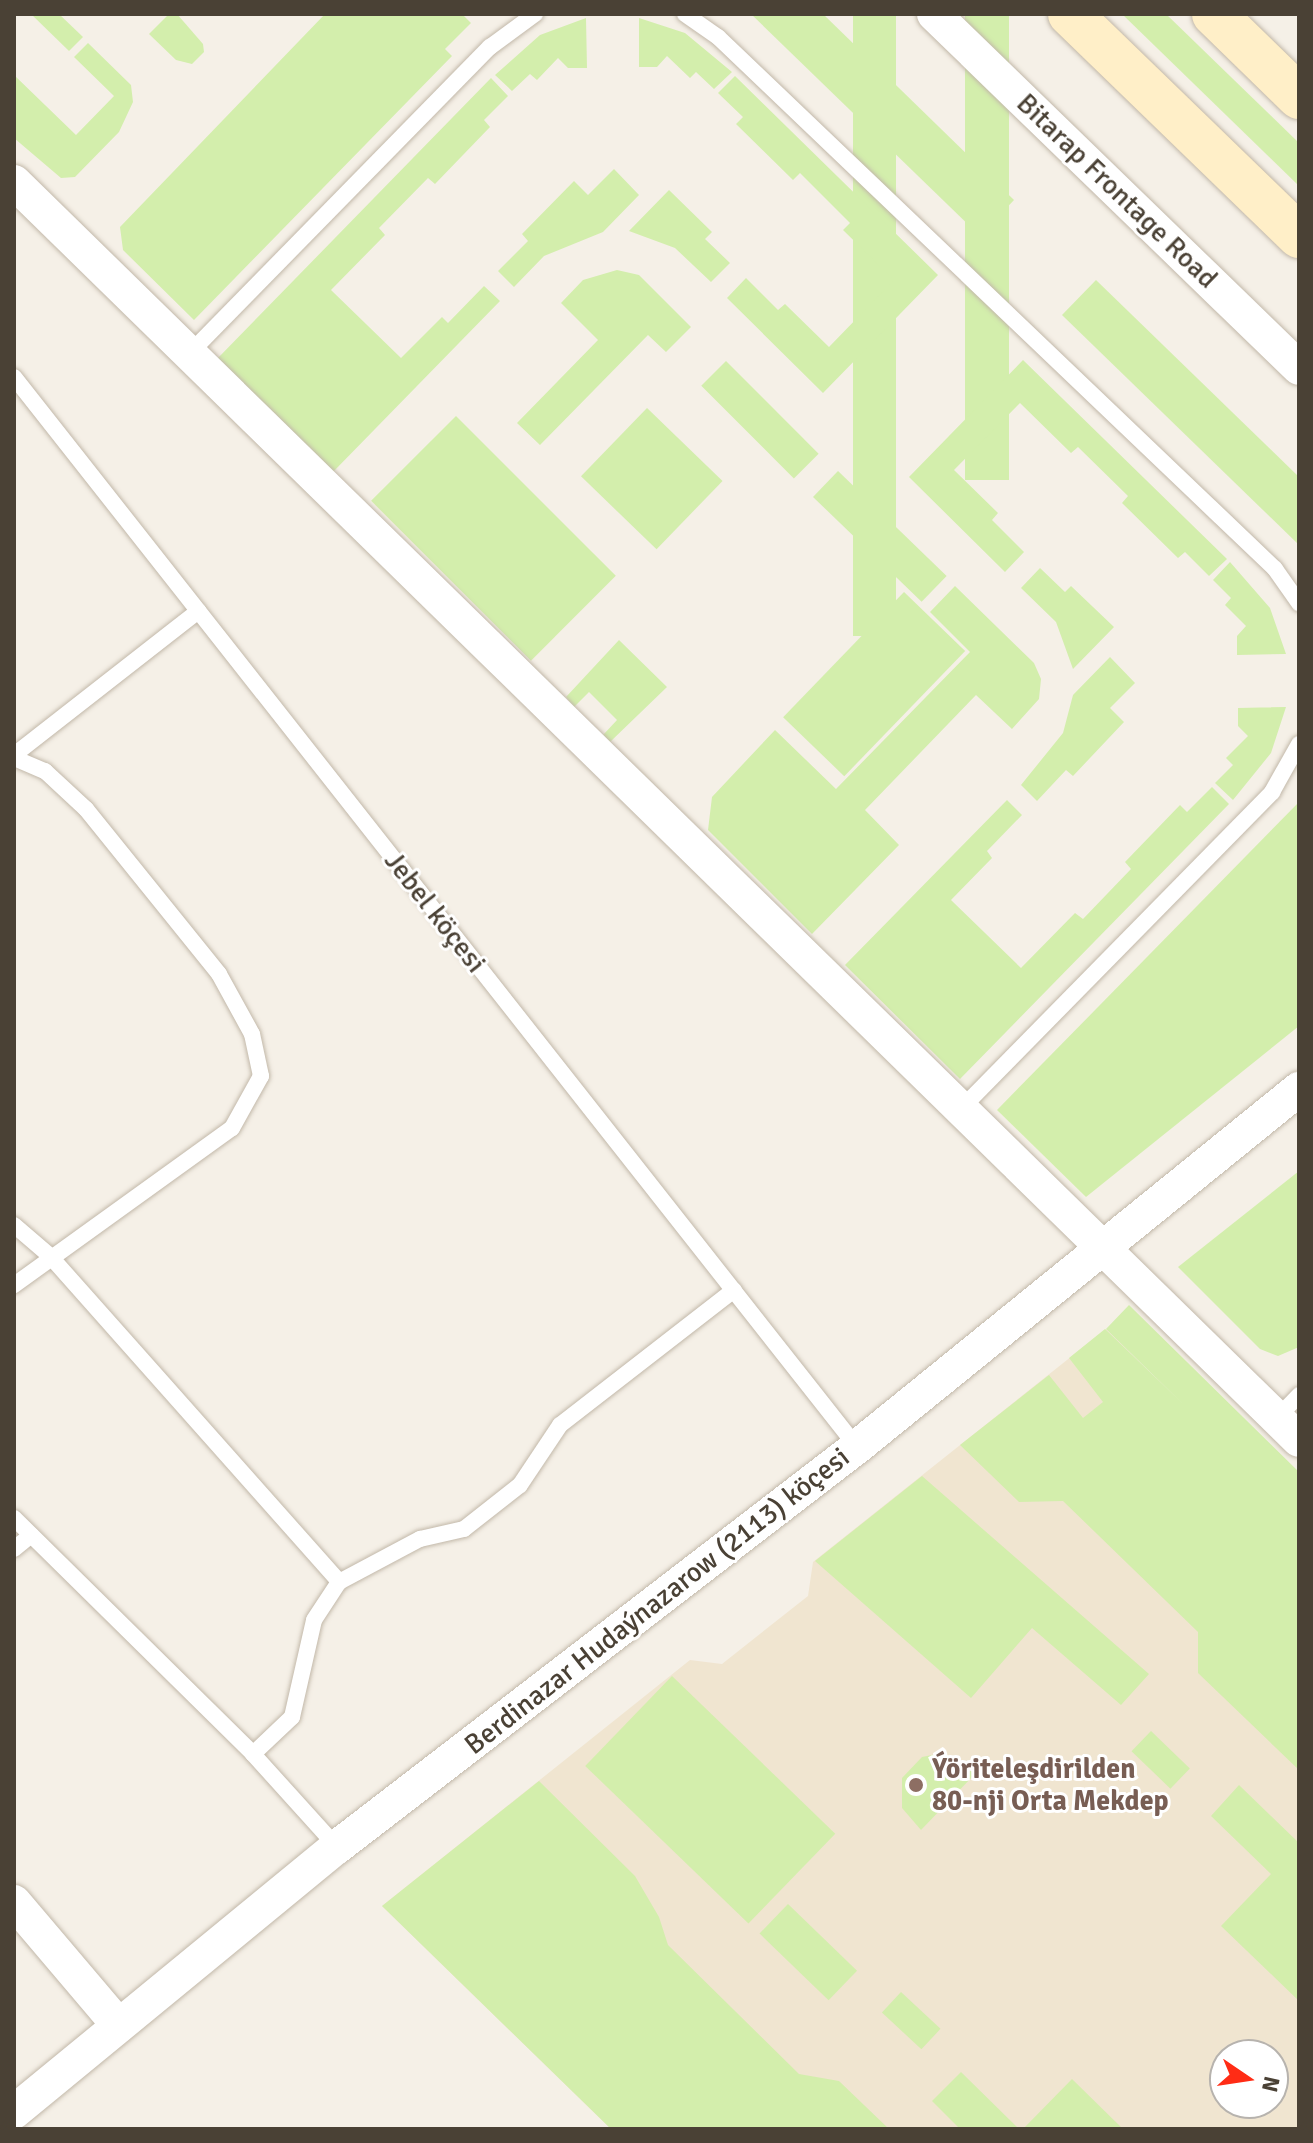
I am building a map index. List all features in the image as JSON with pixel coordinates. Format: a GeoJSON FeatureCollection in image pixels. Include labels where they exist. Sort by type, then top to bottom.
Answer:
{"type":"FeatureCollection","features":[{"type":"Feature","properties":{"kind":"main road"},"geometry":{"type":"LineString","coordinates":[[1070,14],[1299,236]]}},
{"type":"Feature","properties":{"kind":"main road"},"geometry":{"type":"LineString","coordinates":[[1214,14],[1299,97]]}},
{"type":"Feature","properties":{"kind":"street","name":"Bitarap Frontage Road"},"geometry":{"type":"LineString","coordinates":[[934,14],[1299,368]]}},
{"type":"Feature","properties":{"kind":"street"},"geometry":{"type":"LineString","coordinates":[[14,182],[1102,1252],[1292,1418]]}},
{"type":"Feature","properties":{"kind":"street","name":"Berdinazar Hudaýnazarow (2113) köçesi"},"geometry":{"type":"LineString","coordinates":[[14,2112],[337,1847],[857,1447],[1102,1252],[1299,1089]]}},
{"type":"Feature","properties":{"kind":"street"},"geometry":{"type":"LineString","coordinates":[[14,1902],[119,2026]]}},
{"type":"Feature","properties":{"kind":"lane"},"geometry":{"type":"LineString","coordinates":[[189,354],[490,47],[535,14]]}},
{"type":"Feature","properties":{"kind":"lane"},"geometry":{"type":"LineString","coordinates":[[685,14],[718,37],[1275,569],[1299,603]]}},
{"type":"Feature","properties":{"kind":"lane","name":"Jebel köçesi"},"geometry":{"type":"LineString","coordinates":[[14,377],[857,1447]]}},
{"type":"Feature","properties":{"kind":"lane"},"geometry":{"type":"LineString","coordinates":[[14,1285],[50,1256],[232,1128],[261,1076],[252,1034],[219,974],[86,809],[45,771],[14,757],[198,611]]}},
{"type":"Feature","properties":{"kind":"lane"},"geometry":{"type":"LineString","coordinates":[[959,1111],[1272,792],[1299,744]]}},
{"type":"Feature","properties":{"kind":"lane"},"geometry":{"type":"LineString","coordinates":[[14,1225],[50,1256],[339,1582]]}},
{"type":"Feature","properties":{"kind":"lane"},"geometry":{"type":"LineString","coordinates":[[253,1754],[292,1717],[314,1620],[339,1582],[420,1539],[464,1529],[520,1485],[560,1425],[734,1290]]}},
{"type":"Feature","properties":{"kind":"lane"},"geometry":{"type":"LineString","coordinates":[[14,1518],[253,1754],[337,1847]]}},
{"type":"Feature","properties":{"kind":"lane"},"geometry":{"type":"LineString","coordinates":[[14,1549],[31,1535]]}},
{"type":"Feature","properties":{"kind":"shaded area","name":"Ýöriteleşdirilden 80-nji Orta Mekdep"},"geometry":{"type":"Polygon","coordinates":[[[1106,1329],[1299,1518],[1299,2129],[611,2129],[382,1906],[690,1660],[722,1664],[808,1596],[813,1562],[1106,1329]]]}},
{"type":"Feature","properties":{"kind":"green space"},"geometry":{"type":"Polygon","coordinates":[[[31,14],[59,14],[83,37],[69,51],[31,14]]]}},
{"type":"Feature","properties":{"kind":"green space"},"geometry":{"type":"Polygon","coordinates":[[[169,14],[177,14],[203,44],[204,52],[192,64],[176,60],[149,34],[169,14]]]}},
{"type":"Feature","properties":{"kind":"green space"},"geometry":{"type":"Polygon","coordinates":[[[325,14],[462,14],[471,23],[445,49],[452,56],[194,320],[123,250],[120,227],[325,14]]]}},
{"type":"Feature","properties":{"kind":"green space"},"geometry":{"type":"Polygon","coordinates":[[[751,14],[823,14],[1014,200],[980,236],[751,14]]]}},
{"type":"Feature","properties":{"kind":"green space"},"geometry":{"type":"Polygon","coordinates":[[[853,14],[896,14],[896,636],[853,636],[853,14]]]}},
{"type":"Feature","properties":{"kind":"green space"},"geometry":{"type":"Polygon","coordinates":[[[965,14],[1009,14],[1009,480],[965,480],[965,14]]]}},
{"type":"Feature","properties":{"kind":"green space"},"geometry":{"type":"Polygon","coordinates":[[[1122,14],[1166,14],[1299,143],[1299,186],[1122,14]]]}},
{"type":"Feature","properties":{"kind":"green space"},"geometry":{"type":"Polygon","coordinates":[[[586,18],[587,68],[568,68],[558,58],[537,80],[530,74],[512,91],[495,75],[540,35],[586,18]]]}},
{"type":"Feature","properties":{"kind":"green space"},"geometry":{"type":"Polygon","coordinates":[[[639,18],[685,33],[732,72],[714,89],[696,72],[690,78],[667,56],[657,67],[639,67],[639,18]]]}},
{"type":"Feature","properties":{"kind":"green space"},"geometry":{"type":"Polygon","coordinates":[[[88,43],[131,85],[133,102],[119,132],[75,177],[61,178],[14,138],[14,75],[76,135],[114,96],[74,57],[88,43]]]}},
{"type":"Feature","properties":{"kind":"green space"},"geometry":{"type":"Polygon","coordinates":[[[735,76],[938,275],[823,393],[727,298],[746,278],[778,310],[785,304],[829,347],[894,280],[843,230],[850,223],[800,173],[793,180],[736,124],[743,117],[718,93],[735,76]]]}},
{"type":"Feature","properties":{"kind":"green space"},"geometry":{"type":"Polygon","coordinates":[[[491,78],[508,96],[484,120],[490,127],[435,184],[428,178],[379,228],[385,235],[331,290],[401,358],[442,317],[448,323],[484,286],[500,301],[333,472],[217,359],[491,78]]]}},
{"type":"Feature","properties":{"kind":"green space"},"geometry":{"type":"Polygon","coordinates":[[[614,169],[639,195],[603,232],[544,256],[514,287],[498,271],[528,241],[522,234],[574,181],[588,195],[614,169]]]}},
{"type":"Feature","properties":{"kind":"green space"},"geometry":{"type":"Polygon","coordinates":[[[669,190],[712,232],[705,239],[730,263],[711,282],[675,248],[629,231],[669,190]]]}},
{"type":"Feature","properties":{"kind":"green space"},"geometry":{"type":"Polygon","coordinates":[[[617,270],[639,275],[691,327],[666,352],[648,335],[540,445],[517,423],[598,340],[561,303],[583,280],[617,270]]]}},
{"type":"Feature","properties":{"kind":"green space"},"geometry":{"type":"Polygon","coordinates":[[[1096,280],[1299,477],[1299,545],[1062,315],[1096,280]]]}},
{"type":"Feature","properties":{"kind":"green space"},"geometry":{"type":"Polygon","coordinates":[[[1023,360],[1227,559],[1209,576],[1185,552],[1178,558],[1122,503],[1128,496],[1078,447],[1071,453],[1020,403],[954,470],[998,513],[992,520],[1024,552],[1005,572],[909,477],[1023,360]]]}},
{"type":"Feature","properties":{"kind":"green space"},"geometry":{"type":"Polygon","coordinates":[[[726,361],[819,454],[794,478],[701,386],[726,361]]]}},
{"type":"Feature","properties":{"kind":"green space"},"geometry":{"type":"Polygon","coordinates":[[[647,408],[723,481],[657,549],[581,476],[647,408]]]}},
{"type":"Feature","properties":{"kind":"green space"},"geometry":{"type":"Polygon","coordinates":[[[456,416],[616,576],[531,661],[371,501],[456,416]]]}},
{"type":"Feature","properties":{"kind":"green space"},"geometry":{"type":"Polygon","coordinates":[[[838,471],[947,576],[922,602],[813,497],[838,471]]]}},
{"type":"Feature","properties":{"kind":"green space"},"geometry":{"type":"Polygon","coordinates":[[[1230,562],[1270,608],[1286,654],[1237,655],[1237,636],[1246,626],[1225,605],[1231,598],[1213,580],[1230,562]]]}},
{"type":"Feature","properties":{"kind":"green space"},"geometry":{"type":"Polygon","coordinates":[[[1040,568],[1065,592],[1071,586],[1114,627],[1073,669],[1056,622],[1021,588],[1040,568]]]}},
{"type":"Feature","properties":{"kind":"green space"},"geometry":{"type":"Polygon","coordinates":[[[955,586],[1034,663],[1041,679],[1039,699],[1012,729],[976,695],[865,810],[899,845],[812,934],[708,830],[712,797],[775,730],[836,789],[970,652],[930,612],[955,586]]]}},
{"type":"Feature","properties":{"kind":"green space"},"geometry":{"type":"Polygon","coordinates":[[[904,592],[965,651],[844,776],[783,717],[904,592]]]}},
{"type":"Feature","properties":{"kind":"green space"},"geometry":{"type":"Polygon","coordinates":[[[619,640],[667,687],[610,742],[603,735],[617,720],[589,692],[574,707],[566,697],[619,640]]]}},
{"type":"Feature","properties":{"kind":"green space"},"geometry":{"type":"Polygon","coordinates":[[[1110,657],[1135,683],[1110,708],[1124,722],[1073,776],[1066,770],[1037,801],[1021,785],[1063,733],[1073,695],[1110,657]]]}},
{"type":"Feature","properties":{"kind":"green space"},"geometry":{"type":"Polygon","coordinates":[[[1286,707],[1271,753],[1233,800],[1215,783],[1233,765],[1226,758],[1248,736],[1238,726],[1238,708],[1286,707]]]}},
{"type":"Feature","properties":{"kind":"green space"},"geometry":{"type":"Polygon","coordinates":[[[1212,787],[1229,804],[960,1079],[845,965],[1007,800],[1022,815],[987,851],[992,858],[951,900],[1021,968],[1075,913],[1083,919],[1131,869],[1125,862],[1180,805],[1187,812],[1212,787]]]}},
{"type":"Feature","properties":{"kind":"green space"},"geometry":{"type":"Polygon","coordinates":[[[1299,802],[1299,1026],[1086,1197],[997,1110],[1299,802]]]}},
{"type":"Feature","properties":{"kind":"green space"},"geometry":{"type":"Polygon","coordinates":[[[1299,1171],[1299,1347],[1278,1356],[1260,1349],[1178,1267],[1299,1171]]]}},
{"type":"Feature","properties":{"kind":"green space"},"geometry":{"type":"Polygon","coordinates":[[[1129,1305],[1299,1472],[1299,1770],[1198,1673],[1198,1632],[1063,1501],[1019,1502],[960,1445],[1049,1375],[1083,1418],[1103,1402],[1069,1358],[1105,1329],[1183,1404],[1106,1329],[1129,1305]]]}},
{"type":"Feature","properties":{"kind":"green space"},"geometry":{"type":"Polygon","coordinates":[[[922,1476],[1149,1674],[1121,1705],[1032,1628],[971,1698],[815,1561],[922,1476]]]}},
{"type":"Feature","properties":{"kind":"green space"},"geometry":{"type":"Polygon","coordinates":[[[672,1676],[835,1834],[748,1924],[585,1766],[672,1676]]]}},
{"type":"Feature","properties":{"kind":"green space"},"geometry":{"type":"Polygon","coordinates":[[[1151,1731],[1190,1769],[1170,1789],[1132,1751],[1151,1731]]]}},
{"type":"Feature","properties":{"kind":"green space"},"geometry":{"type":"Polygon","coordinates":[[[937,1754],[951,1756],[975,1774],[921,1830],[902,1808],[902,1778],[922,1757],[937,1754]]]}},
{"type":"Feature","properties":{"kind":"green space"},"geometry":{"type":"Polygon","coordinates":[[[539,1781],[635,1876],[659,1917],[668,1945],[799,2074],[839,2081],[889,2129],[611,2129],[382,1906],[539,1781]]]}},
{"type":"Feature","properties":{"kind":"green space"},"geometry":{"type":"Polygon","coordinates":[[[1239,1785],[1299,1843],[1299,2001],[1221,1926],[1271,1874],[1211,1816],[1239,1785]]]}},
{"type":"Feature","properties":{"kind":"green space"},"geometry":{"type":"Polygon","coordinates":[[[788,1904],[857,1971],[829,2000],[760,1933],[788,1904]]]}},
{"type":"Feature","properties":{"kind":"green space"},"geometry":{"type":"Polygon","coordinates":[[[901,1992],[940,2029],[921,2049],[882,2012],[901,1992]]]}},
{"type":"Feature","properties":{"kind":"green space"},"geometry":{"type":"Polygon","coordinates":[[[961,2072],[1019,2129],[960,2129],[932,2101],[961,2072]]]}},
{"type":"Feature","properties":{"kind":"green space"},"geometry":{"type":"Polygon","coordinates":[[[1072,2079],[1123,2129],[1023,2129],[1072,2079]]]}},
{"type":"Feature","properties":{"kind":"place","name":"Ýöriteleşdirilden 80-nji Orta Mekdep"},"geometry":{"type":"Point","coordinates":[916,1785]}}]}
